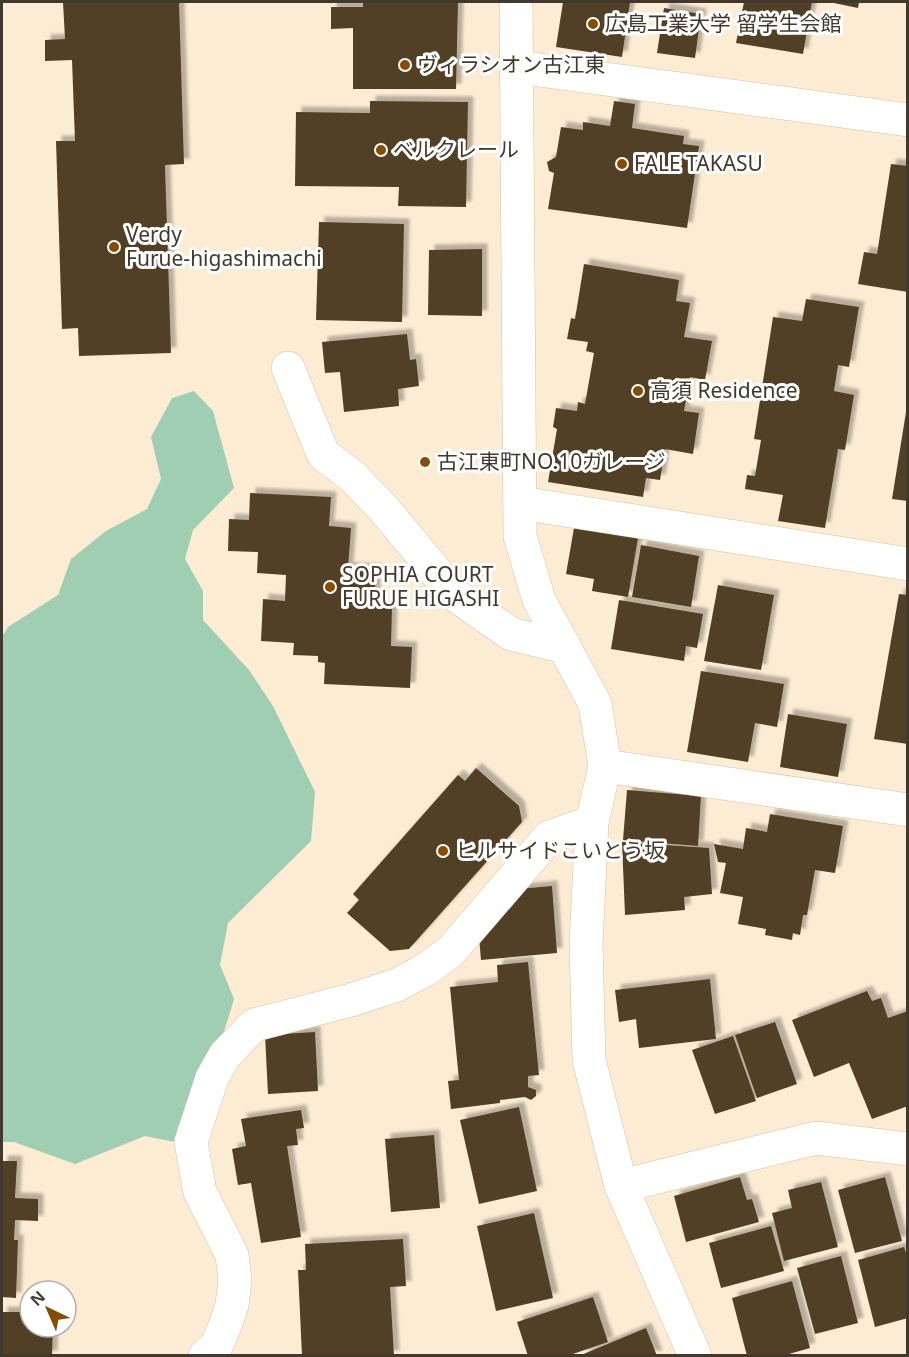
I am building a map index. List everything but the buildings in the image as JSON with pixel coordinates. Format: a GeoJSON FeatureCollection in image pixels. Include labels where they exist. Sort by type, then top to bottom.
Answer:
{"type":"FeatureCollection","features":[{"type":"Feature","properties":{"kind":"street"},"geometry":{"type":"LineString","coordinates":[[516,2],[520,536],[539,600],[595,704],[605,766],[592,822],[586,945],[589,1060],[621,1186],[695,1356]]}},
{"type":"Feature","properties":{"kind":"street"},"geometry":{"type":"LineString","coordinates":[[517,67],[908,120]]}},
{"type":"Feature","properties":{"kind":"street"},"geometry":{"type":"LineString","coordinates":[[288,368],[323,454],[352,476],[384,509],[454,595],[512,634],[565,647]]}},
{"type":"Feature","properties":{"kind":"street"},"geometry":{"type":"LineString","coordinates":[[520,503],[908,564]]}},
{"type":"Feature","properties":{"kind":"street"},"geometry":{"type":"LineString","coordinates":[[605,766],[908,810]]}},
{"type":"Feature","properties":{"kind":"street"},"geometry":{"type":"LineString","coordinates":[[205,1356],[216,1346],[225,1326],[232,1305],[235,1280],[232,1255],[200,1192],[191,1142],[212,1078],[225,1055],[254,1025],[351,1000],[397,985],[425,970],[450,952],[549,837],[592,822]]}},
{"type":"Feature","properties":{"kind":"street"},"geometry":{"type":"LineString","coordinates":[[621,1186],[816,1138],[908,1149]]}},
{"type":"Feature","properties":{"kind":"green space"},"geometry":{"type":"Polygon","coordinates":[[[194,391],[213,411],[234,488],[193,530],[185,559],[203,591],[203,620],[249,670],[273,706],[315,792],[311,841],[228,923],[220,965],[234,999],[218,1051],[180,1143],[145,1136],[75,1164],[14,1142],[2,1142],[2,637],[8,627],[58,595],[71,559],[106,531],[147,509],[161,479],[151,437],[172,398],[194,391]]]}},
{"type":"Feature","properties":{"kind":"place","name":"広島工業大学 留学生会館"},"geometry":{"type":"Point","coordinates":[593,24]}},
{"type":"Feature","properties":{"kind":"place","name":"ヴィラシオン古江東"},"geometry":{"type":"Point","coordinates":[405,65]}},
{"type":"Feature","properties":{"kind":"place","name":"ベルクレール"},"geometry":{"type":"Point","coordinates":[381,150]}},
{"type":"Feature","properties":{"kind":"place","name":"FALE TAKASU"},"geometry":{"type":"Point","coordinates":[622,164]}},
{"type":"Feature","properties":{"kind":"place","name":"Verdy Furue-higashimachi"},"geometry":{"type":"Point","coordinates":[114,247]}},
{"type":"Feature","properties":{"kind":"place","name":"高須 Residence"},"geometry":{"type":"Point","coordinates":[638,391]}},
{"type":"Feature","properties":{"kind":"place","name":"古江東町NO.10ガレージ"},"geometry":{"type":"Point","coordinates":[425,462]}},
{"type":"Feature","properties":{"kind":"place","name":"SOPHIA COURT FURUE HIGASHI"},"geometry":{"type":"Point","coordinates":[330,587]}},
{"type":"Feature","properties":{"kind":"place","name":"ヒルサイドこいとう坂"},"geometry":{"type":"Point","coordinates":[443,851]}}]}
